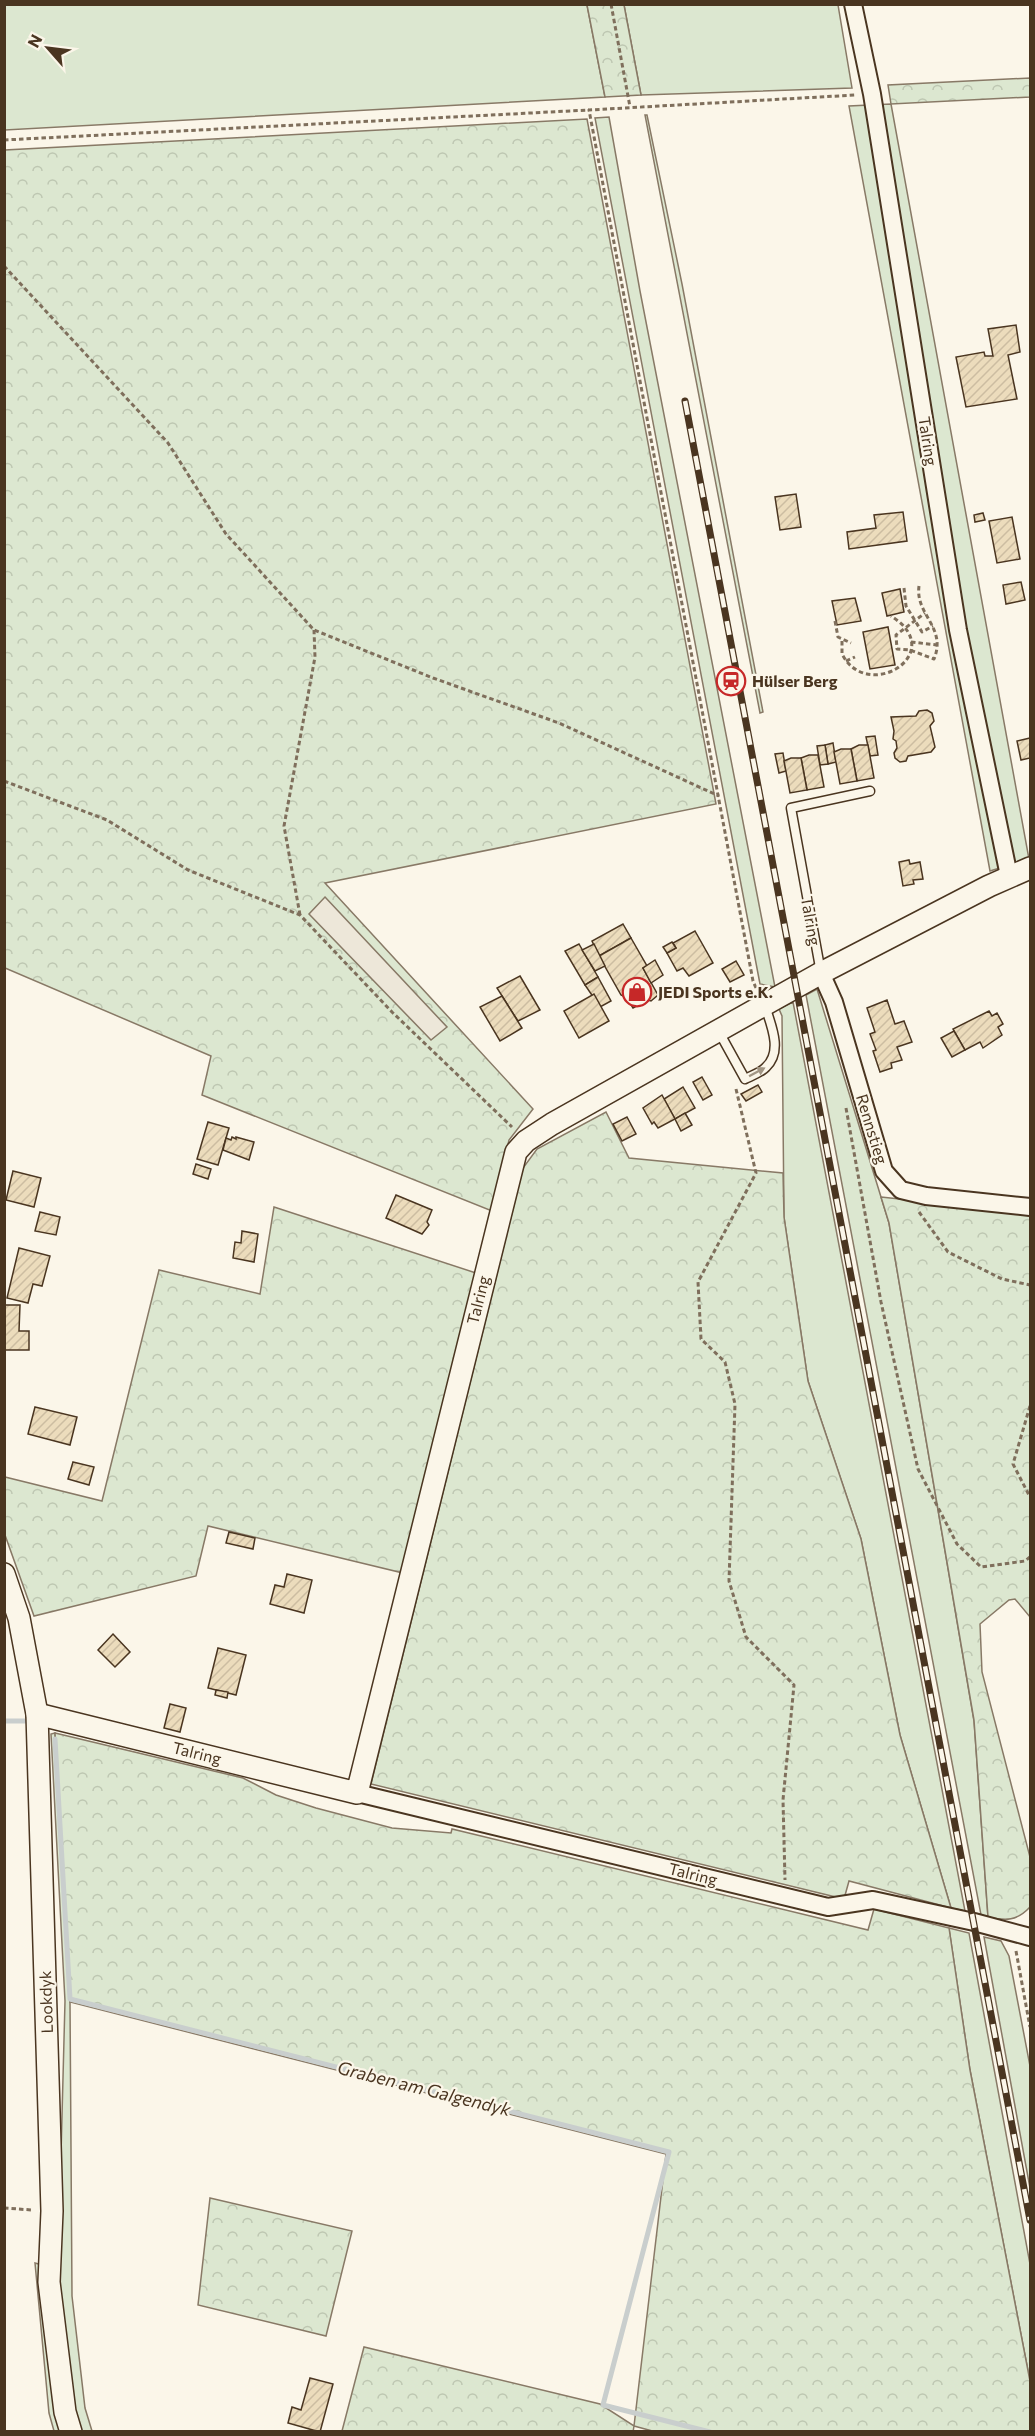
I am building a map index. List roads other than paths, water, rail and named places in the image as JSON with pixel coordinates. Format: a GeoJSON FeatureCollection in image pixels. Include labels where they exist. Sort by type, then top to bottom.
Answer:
{"type":"FeatureCollection","features":[{"type":"Feature","properties":{"kind":"street","name":"Talring"},"geometry":{"type":"LineString","coordinates":[[853,4],[872,94],[958,630],[1009,876]]}},
{"type":"Feature","properties":{"kind":"street","name":"Talring"},"geometry":{"type":"LineString","coordinates":[[357,1793],[516,1152],[526,1141],[552,1124],[821,974],[1009,876],[1030,868]]}},
{"type":"Feature","properties":{"kind":"street","name":"Rennstieg"},"geometry":{"type":"LineString","coordinates":[[821,974],[834,1002],[884,1171],[901,1190],[926,1196],[1030,1207]]}},
{"type":"Feature","properties":{"kind":"street","name":"Lookdyk"},"geometry":{"type":"LineString","coordinates":[[4,1574],[20,1618],[37,1714],[52,2211],[49,2282],[65,2412],[71,2432]]}},
{"type":"Feature","properties":{"kind":"street","name":"Talring"},"geometry":{"type":"LineString","coordinates":[[37,1714],[828,1907],[873,1900],[1030,1937]]}},
{"type":"Feature","properties":{"kind":"lane","name":"Talring"},"geometry":{"type":"LineString","coordinates":[[821,974],[791,808],[870,790]]}},
{"type":"Feature","properties":{"kind":"lane"},"geometry":{"type":"LineString","coordinates":[[718,1031],[745,1079],[766,1068],[774,1053],[774,1036],[765,1006]]}},
{"type":"Feature","properties":{"kind":"waterway","name":"Graben am Galgendyk"},"geometry":{"type":"LineString","coordinates":[[4,1721],[25,1721]]}},
{"type":"Feature","properties":{"kind":"waterway","name":"Graben am Galgendyk"},"geometry":{"type":"LineString","coordinates":[[55,1739],[70,1999],[669,2152],[603,2405],[710,2432]]}},
{"type":"Feature","properties":{"kind":"railway"},"geometry":{"type":"LineString","coordinates":[[685,401],[1030,2220]]}},
{"type":"Feature","properties":{"kind":"place","name":"Hülser Berg"},"geometry":{"type":"Point","coordinates":[731,681]}},
{"type":"Feature","properties":{"kind":"place","name":"JEDI Sports e.K."},"geometry":{"type":"Point","coordinates":[637,992]}}]}
